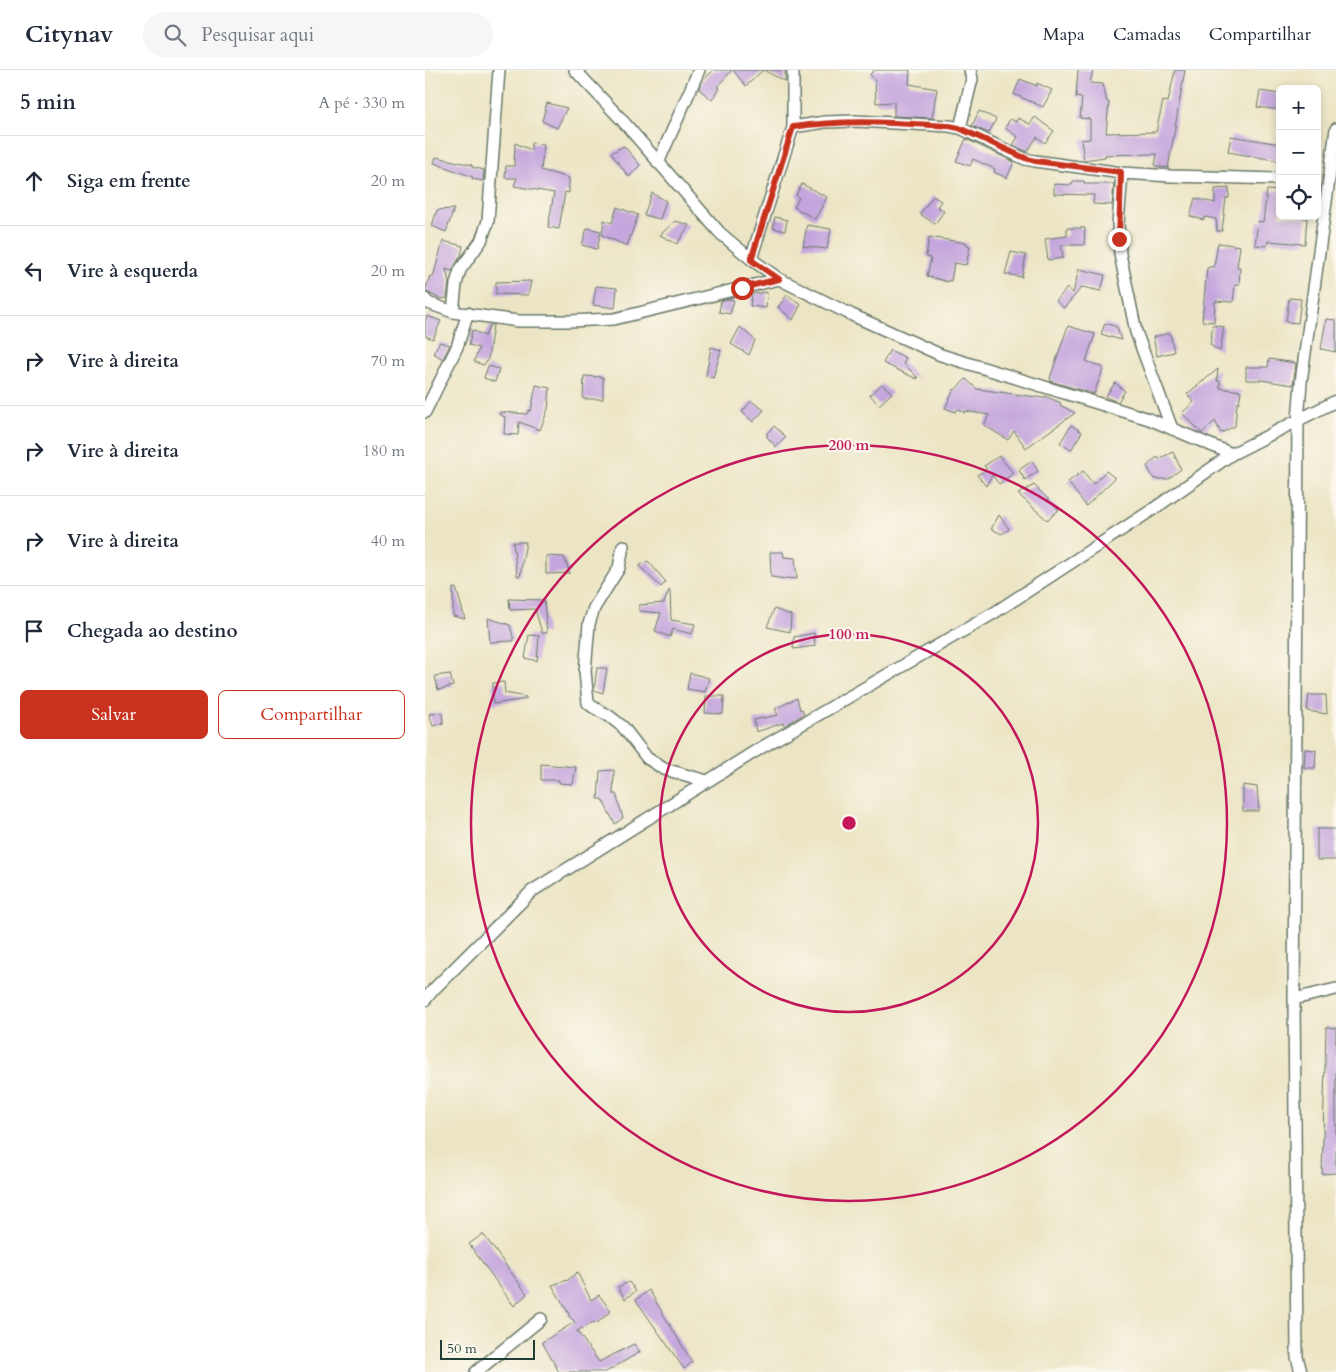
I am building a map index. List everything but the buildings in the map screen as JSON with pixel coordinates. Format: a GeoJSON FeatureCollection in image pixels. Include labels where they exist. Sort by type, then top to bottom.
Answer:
{"type":"FeatureCollection","features":[{"type":"Feature","properties":{"kind":"street"},"geometry":{"type":"LineString","coordinates":[[453,312],[456,284],[460,270],[481,241],[488,221],[499,70]]}},
{"type":"Feature","properties":{"kind":"street"},"geometry":{"type":"LineString","coordinates":[[575,70],[621,119],[720,233],[751,260],[779,279],[852,315],[941,355],[1149,419],[1232,454]]}},
{"type":"Feature","properties":{"kind":"street"},"geometry":{"type":"LineString","coordinates":[[658,163],[699,70]]}},
{"type":"Feature","properties":{"kind":"street"},"geometry":{"type":"LineString","coordinates":[[751,260],[793,127],[793,70]]}},
{"type":"Feature","properties":{"kind":"street"},"geometry":{"type":"LineString","coordinates":[[959,128],[972,79],[969,70]]}},
{"type":"Feature","properties":{"kind":"street"},"geometry":{"type":"LineString","coordinates":[[793,127],[825,122],[856,121],[949,126],[959,128],[1025,158],[1043,162],[1171,176],[1276,179]]}},
{"type":"Feature","properties":{"kind":"street"},"geometry":{"type":"LineString","coordinates":[[1301,1372],[1297,1358],[1294,999],[1298,421],[1301,382],[1327,181],[1336,129]]}},
{"type":"Feature","properties":{"kind":"street"},"geometry":{"type":"LineString","coordinates":[[1121,172],[1120,254],[1136,332],[1172,429]]}},
{"type":"Feature","properties":{"kind":"street"},"geometry":{"type":"LineString","coordinates":[[425,300],[428,303],[453,312],[518,321],[614,319],[779,279]]}},
{"type":"Feature","properties":{"kind":"street"},"geometry":{"type":"LineString","coordinates":[[425,412],[457,347],[468,313]]}},
{"type":"Feature","properties":{"kind":"street"},"geometry":{"type":"LineString","coordinates":[[425,1000],[532,891],[759,748],[994,612],[1155,508],[1232,454],[1336,401]]}},
{"type":"Feature","properties":{"kind":"street"},"geometry":{"type":"LineString","coordinates":[[623,546],[619,568],[594,608],[589,624],[585,671],[588,703],[623,727],[647,758],[665,769],[707,781]]}},
{"type":"Feature","properties":{"kind":"street"},"geometry":{"type":"LineString","coordinates":[[1294,999],[1336,989]]}},
{"type":"Feature","properties":{"kind":"street"},"geometry":{"type":"LineString","coordinates":[[476,1372],[541,1319]]}},
{"type":"Feature","properties":{"kind":"route"},"geometry":{"type":"LineString","coordinates":[[742,288],[779,279],[751,260],[793,127],[825,122],[856,121],[949,126],[959,128],[1035,161],[1121,172],[1119,239]]}}]}
